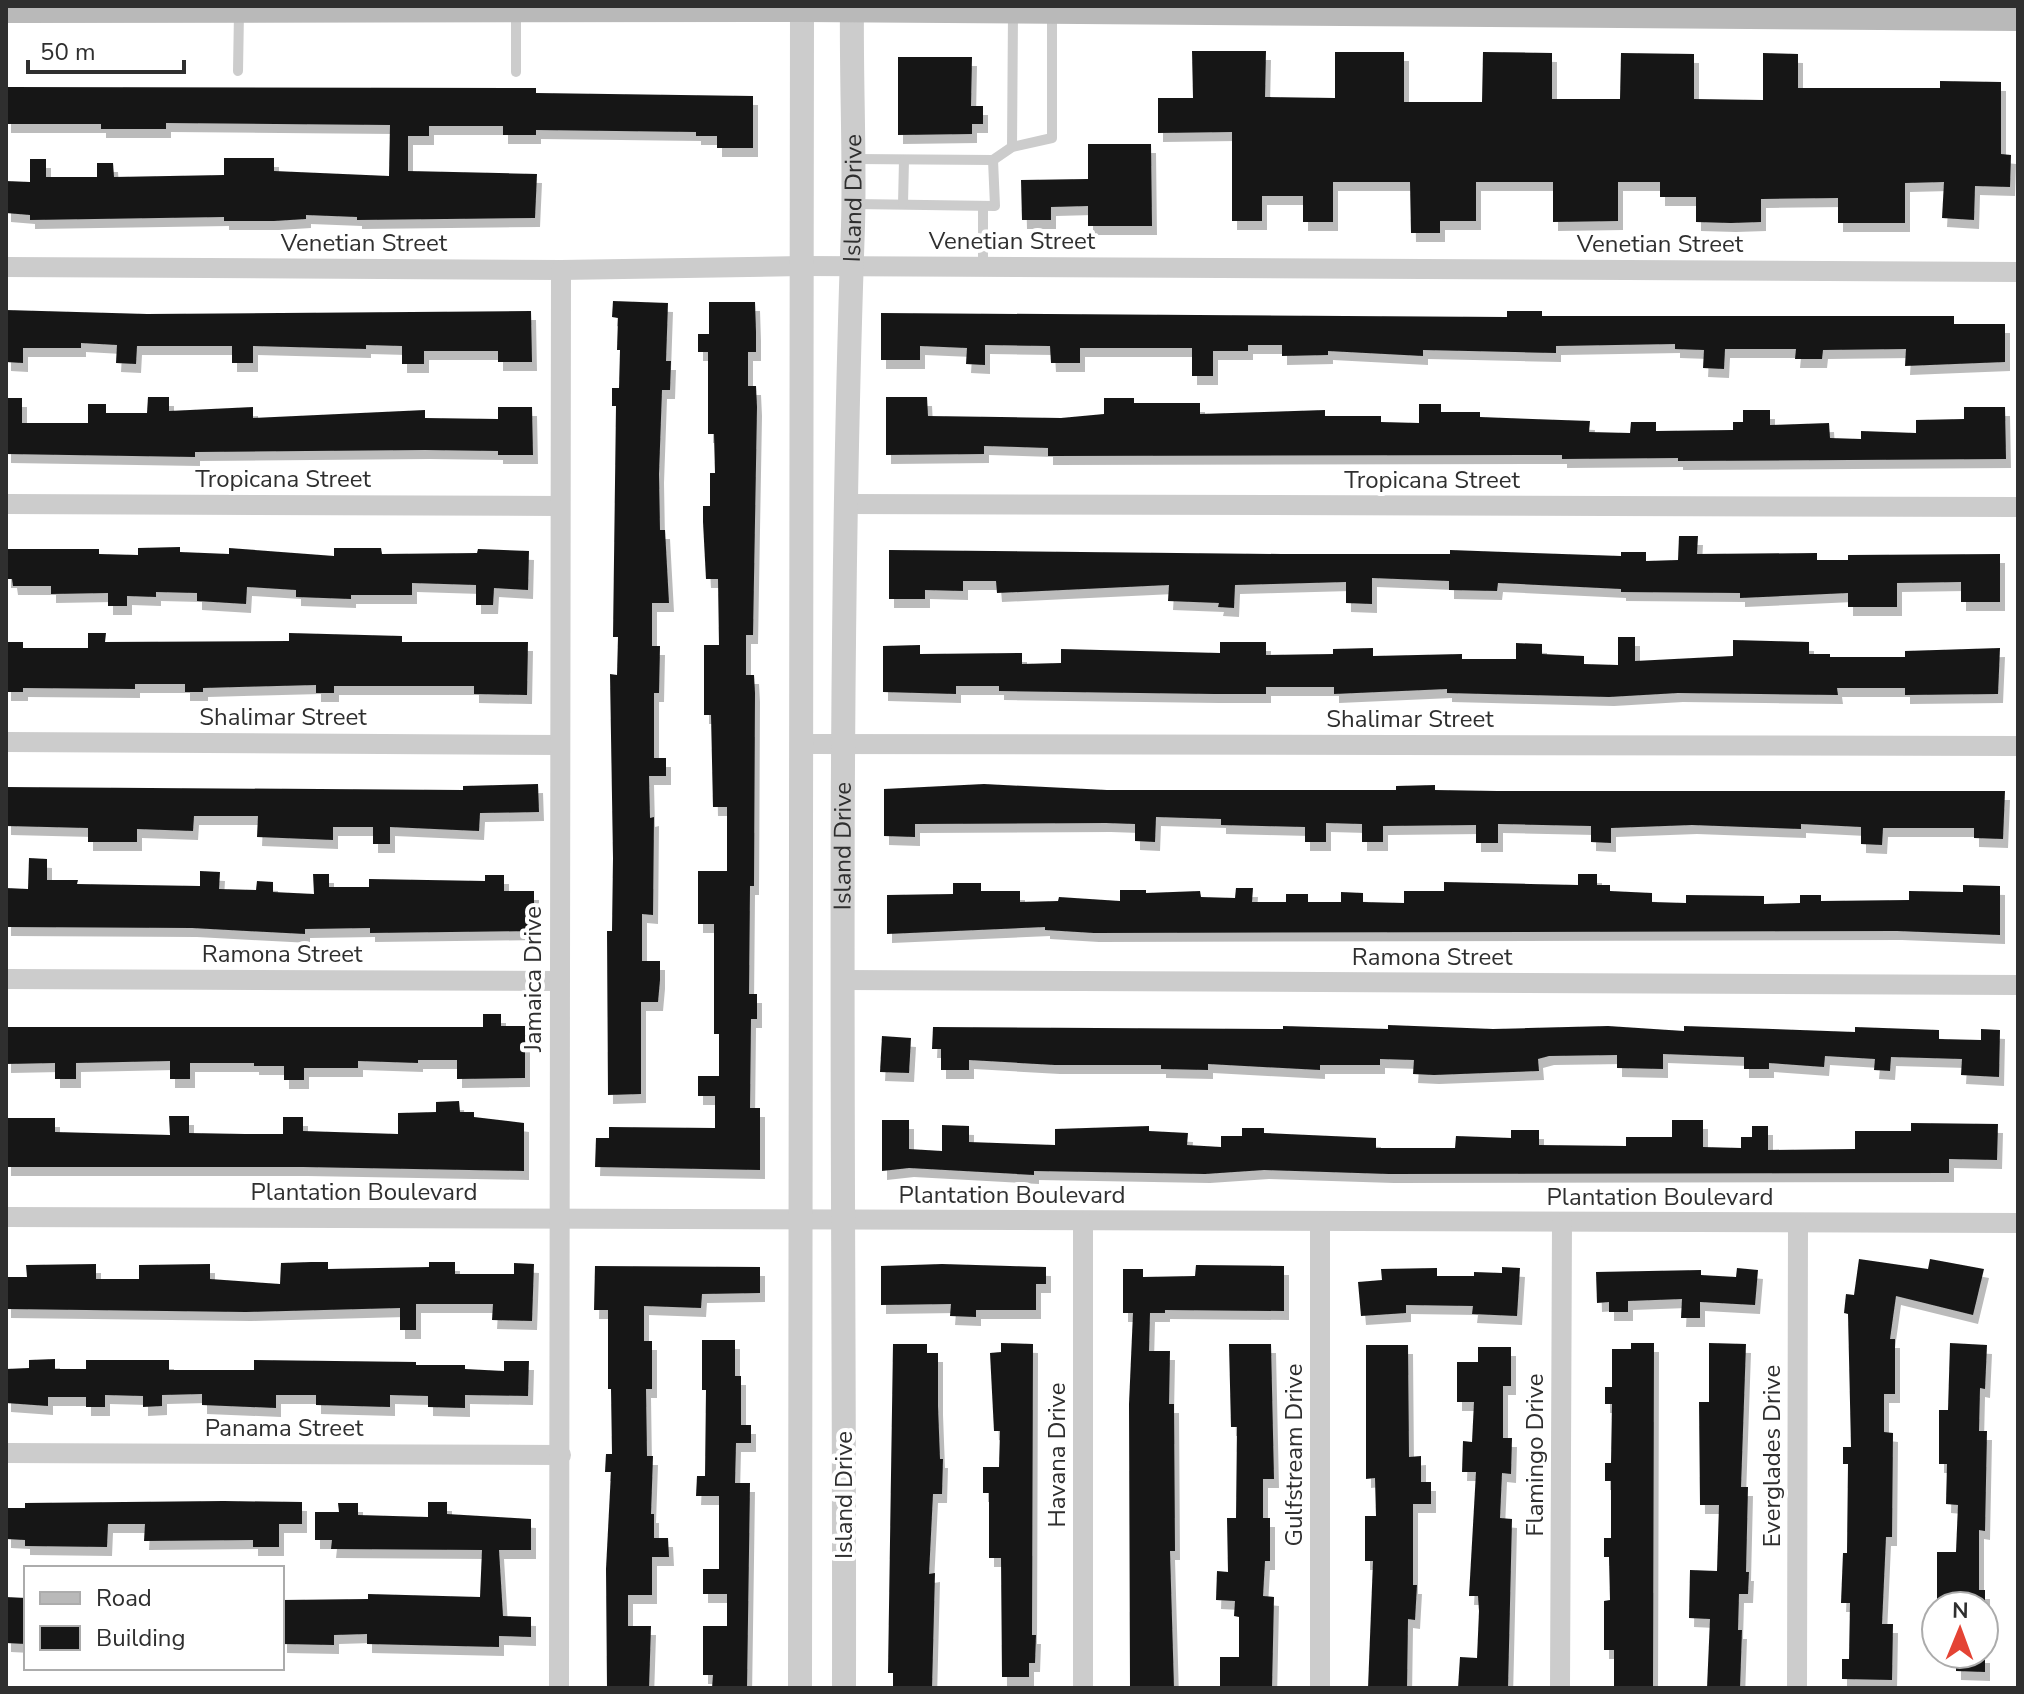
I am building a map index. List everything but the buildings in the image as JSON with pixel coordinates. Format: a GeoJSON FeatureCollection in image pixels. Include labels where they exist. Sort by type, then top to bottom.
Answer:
{"type":"FeatureCollection","features":[{"type":"Feature","properties":{"kind":"main road"},"geometry":{"type":"LineString","coordinates":[[6,9],[852,7],[2018,17]]}},
{"type":"Feature","properties":{"kind":"street","name":"Island Drive"},"geometry":{"type":"LineString","coordinates":[[800,1688],[802,7]]}},
{"type":"Feature","properties":{"kind":"street","name":"Island Drive"},"geometry":{"type":"LineString","coordinates":[[844,1688],[846,504],[853,204],[852,7]]}},
{"type":"Feature","properties":{"kind":"street","name":"Venetian Street"},"geometry":{"type":"LineString","coordinates":[[6,267],[561,270],[850,266],[2018,272]]}},
{"type":"Feature","properties":{"kind":"street","name":"Jamaica Drive"},"geometry":{"type":"LineString","coordinates":[[559,1688],[561,270]]}},
{"type":"Feature","properties":{"kind":"street","name":"Tropicana Street"},"geometry":{"type":"LineString","coordinates":[[6,504],[559,506]]}},
{"type":"Feature","properties":{"kind":"street","name":"Tropicana Street"},"geometry":{"type":"LineString","coordinates":[[846,504],[2018,507]]}},
{"type":"Feature","properties":{"kind":"street","name":"Shalimar Street"},"geometry":{"type":"LineString","coordinates":[[6,742],[560,745]]}},
{"type":"Feature","properties":{"kind":"street","name":"Shalimar Street"},"geometry":{"type":"LineString","coordinates":[[801,744],[2018,746]]}},
{"type":"Feature","properties":{"kind":"street","name":"Ramona Street"},"geometry":{"type":"LineString","coordinates":[[6,979],[558,981]]}},
{"type":"Feature","properties":{"kind":"street","name":"Ramona Street"},"geometry":{"type":"LineString","coordinates":[[845,980],[2018,985]]}},
{"type":"Feature","properties":{"kind":"street","name":"Plantation Boulevard"},"geometry":{"type":"LineString","coordinates":[[6,1217],[2018,1223]]}},
{"type":"Feature","properties":{"kind":"street","name":"Havana Drive"},"geometry":{"type":"LineString","coordinates":[[1083,1222],[1083,1688]]}},
{"type":"Feature","properties":{"kind":"street","name":"Gulfstream Drive"},"geometry":{"type":"LineString","coordinates":[[1320,1223],[1320,1688]]}},
{"type":"Feature","properties":{"kind":"street","name":"Flamingo Drive"},"geometry":{"type":"LineString","coordinates":[[1560,1688],[1562,1223]]}},
{"type":"Feature","properties":{"kind":"street","name":"Everglades Drive"},"geometry":{"type":"LineString","coordinates":[[1797,1688],[1798,1224]]}},
{"type":"Feature","properties":{"kind":"street","name":"Panama Street"},"geometry":{"type":"LineString","coordinates":[[6,1453],[561,1455]]}},
{"type":"Feature","properties":{"kind":"lane"},"geometry":{"type":"LineString","coordinates":[[516,9],[516,72]]}},
{"type":"Feature","properties":{"kind":"lane"},"geometry":{"type":"LineString","coordinates":[[238,71],[240,10]]}},
{"type":"Feature","properties":{"kind":"lane"},"geometry":{"type":"LineString","coordinates":[[1012,147],[1013,10]]}},
{"type":"Feature","properties":{"kind":"lane"},"geometry":{"type":"LineString","coordinates":[[853,159],[993,160],[1012,147],[1052,138],[1052,10]]}},
{"type":"Feature","properties":{"kind":"lane"},"geometry":{"type":"LineString","coordinates":[[903,204],[904,160]]}},
{"type":"Feature","properties":{"kind":"lane"},"geometry":{"type":"LineString","coordinates":[[853,204],[995,206],[993,160]]}},
{"type":"Feature","properties":{"kind":"lane"},"geometry":{"type":"LineString","coordinates":[[983,206],[983,267]]}}]}
